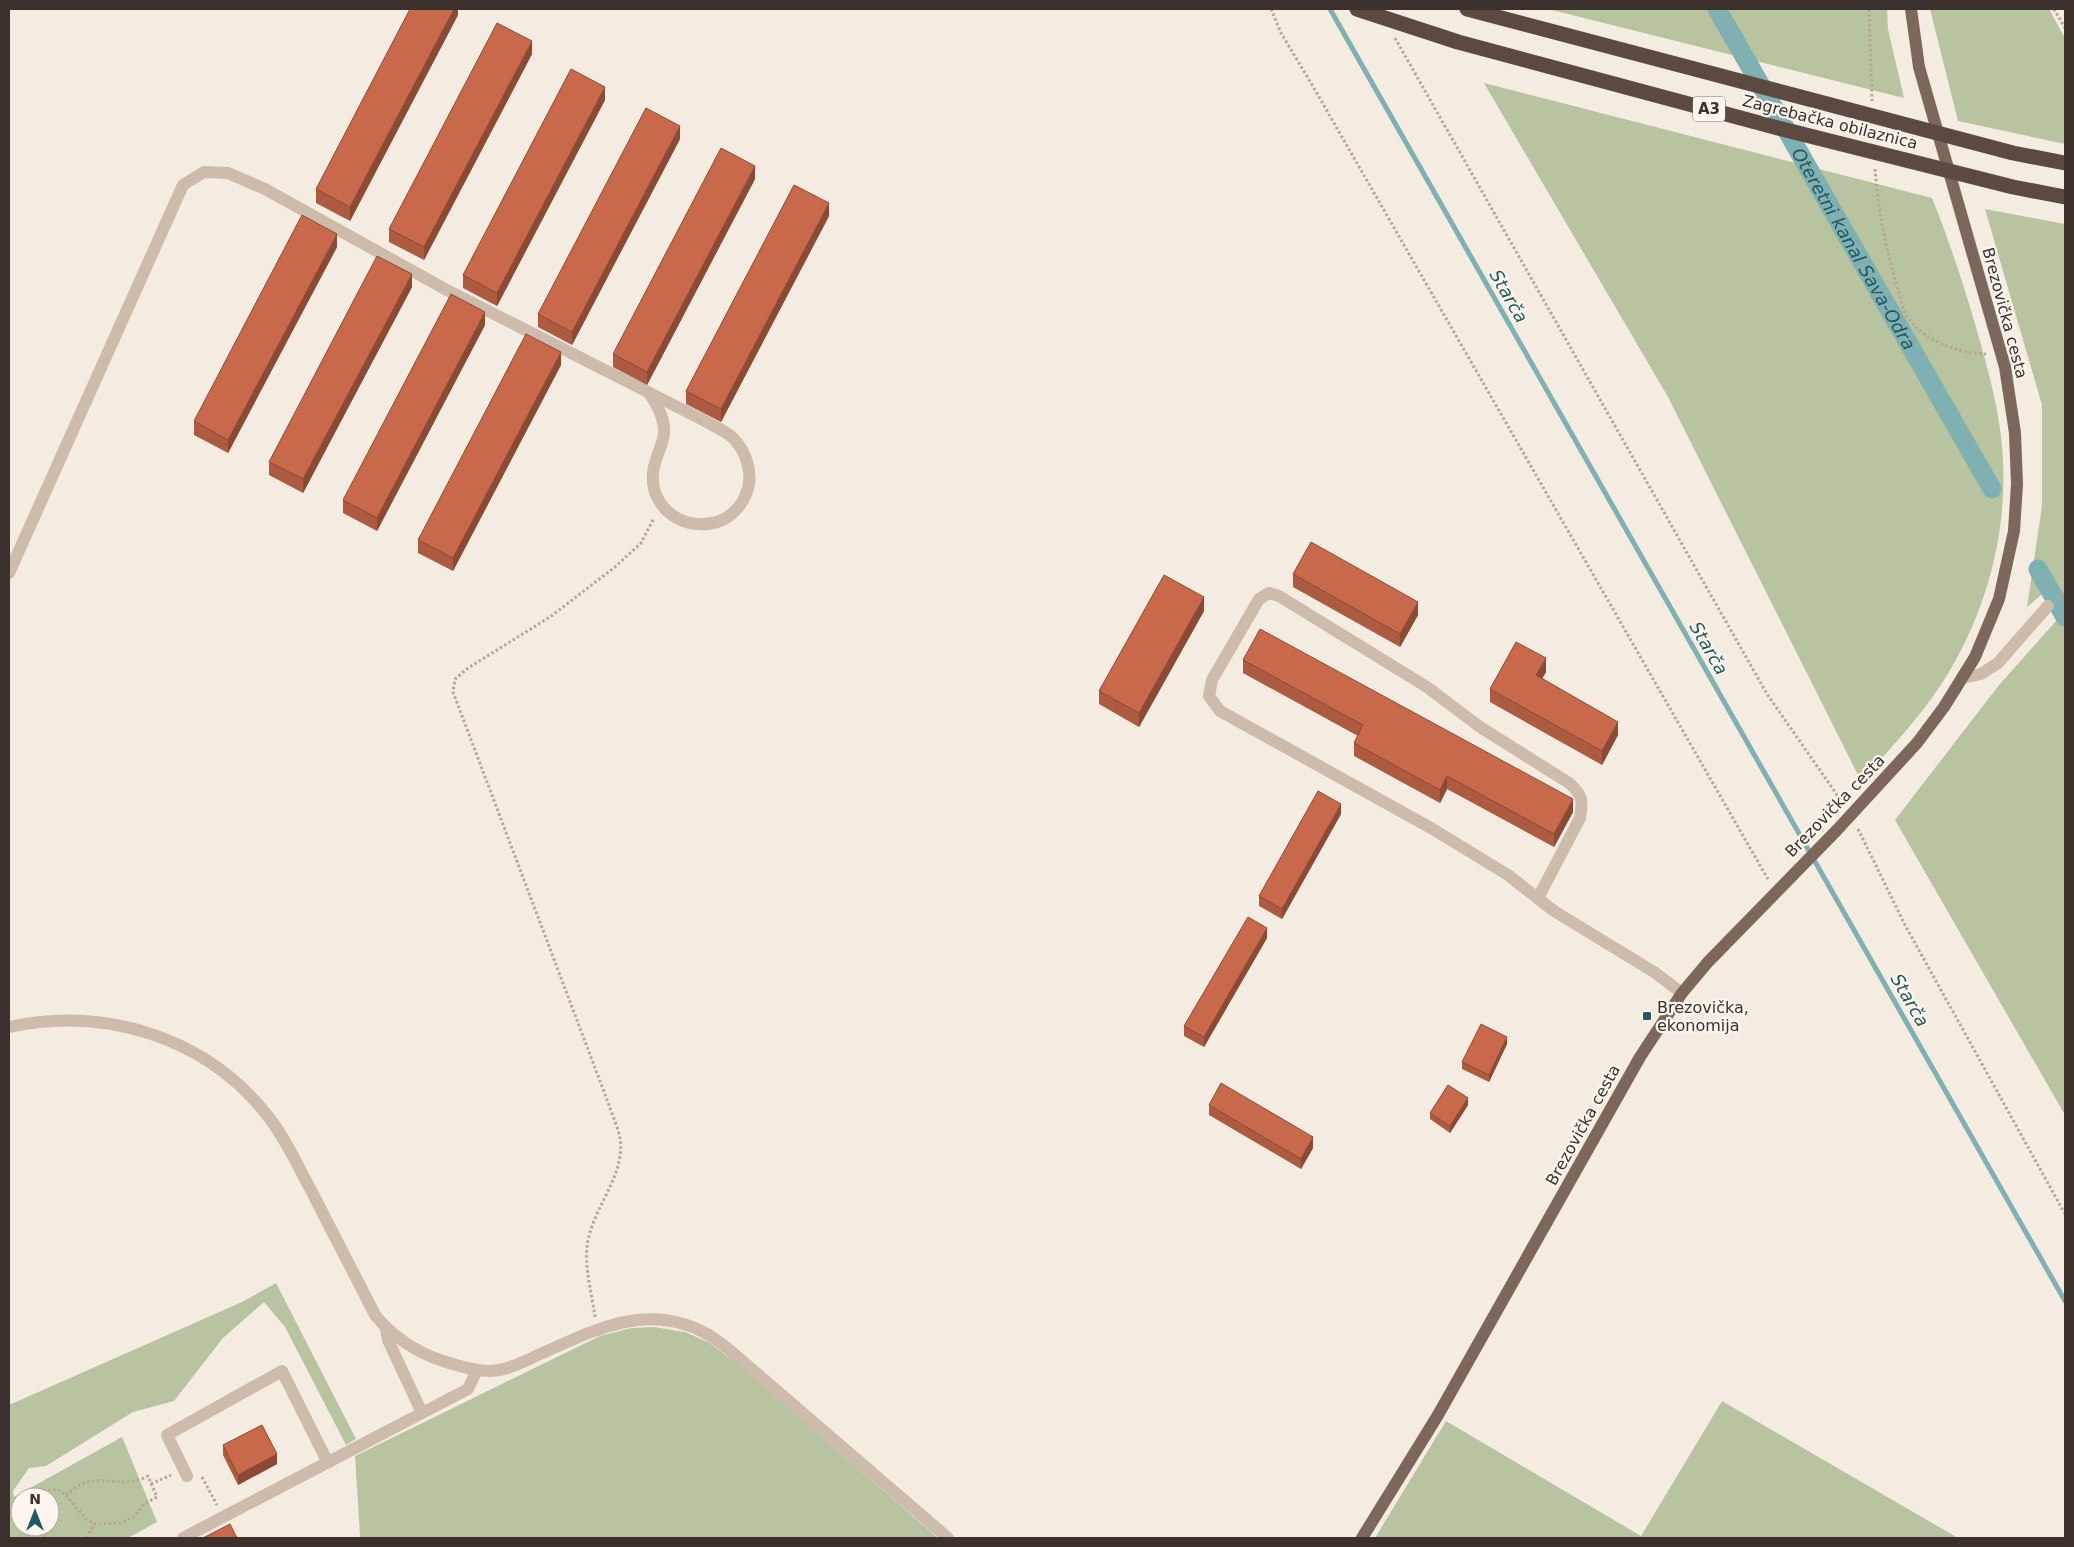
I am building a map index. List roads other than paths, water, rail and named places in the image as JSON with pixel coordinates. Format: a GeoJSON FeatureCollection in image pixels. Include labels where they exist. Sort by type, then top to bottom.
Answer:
{"type":"FeatureCollection","features":[{"type":"Feature","properties":{"kind":"highway","name":"Zagrebačka obilaznica"},"geometry":{"type":"LineString","coordinates":[[1357,9],[1458,42],[1778,128],[2013,187],[2065,197]]}},
{"type":"Feature","properties":{"kind":"highway","name":"Zagrebačka obilaznica"},"geometry":{"type":"LineString","coordinates":[[1467,9],[2013,153],[2065,163]]}},
{"type":"Feature","properties":{"kind":"main road","name":"Brezovička cesta"},"geometry":{"type":"LineString","coordinates":[[1362,1538],[1438,1415],[1640,1057],[1682,994],[1708,962],[1787,879],[1837,830],[1917,743],[1944,707],[1975,657],[1999,599],[2014,531],[2017,484],[2015,433],[2002,354],[1919,67],[1911,9]]}},
{"type":"Feature","properties":{"kind":"street"},"geometry":{"type":"LineString","coordinates":[[9,573],[183,185],[204,172],[228,173],[265,189],[445,289],[707,422],[732,438],[745,455],[750,475],[746,494],[736,510],[724,520],[711,524],[694,525],[674,516],[659,503],[654,492],[653,474],[664,433],[661,412],[650,394]]}},
{"type":"Feature","properties":{"kind":"street"},"geometry":{"type":"LineString","coordinates":[[1538,898],[1580,818],[1582,804],[1579,792],[1569,783],[1480,727],[1427,687],[1278,596],[1269,593],[1259,599],[1212,680],[1209,696],[1220,711],[1431,828],[1508,875],[1554,911],[1654,972],[1682,994]]}},
{"type":"Feature","properties":{"kind":"street"},"geometry":{"type":"LineString","coordinates":[[1963,678],[1981,674],[1998,663],[2048,606]]}},
{"type":"Feature","properties":{"kind":"street"},"geometry":{"type":"LineString","coordinates":[[9,1027],[29,1022],[64,1019],[102,1021],[160,1037],[196,1053],[235,1082],[267,1114],[286,1143],[375,1314],[386,1328],[408,1345],[431,1357],[477,1370],[493,1371],[512,1366],[597,1328],[632,1319],[654,1319],[684,1324],[708,1334],[732,1352],[948,1538]]}},
{"type":"Feature","properties":{"kind":"street"},"geometry":{"type":"LineString","coordinates":[[386,1328],[388,1340],[422,1413]]}},
{"type":"Feature","properties":{"kind":"street"},"geometry":{"type":"LineString","coordinates":[[183,1538],[468,1389],[477,1370]]}},
{"type":"Feature","properties":{"kind":"street"},"geometry":{"type":"LineString","coordinates":[[186,1473],[167,1435],[282,1371],[328,1463]]}},
{"type":"Feature","properties":{"kind":"waterway","name":"Starča"},"geometry":{"type":"LineString","coordinates":[[1330,9],[2065,1301]]}},
{"type":"Feature","properties":{"kind":"waterway","name":"Oteretni kanal Sava-Odra"},"geometry":{"type":"LineString","coordinates":[[1717,9],[1992,489]]}},
{"type":"Feature","properties":{"kind":"waterway","name":"Oteretni kanal Sava-Odra"},"geometry":{"type":"LineString","coordinates":[[2038,569],[2065,617]]}},
{"type":"Feature","properties":{"kind":"place","name":"Brezovička, ekonomija"},"geometry":{"type":"Point","coordinates":[1647,1016]}}]}
